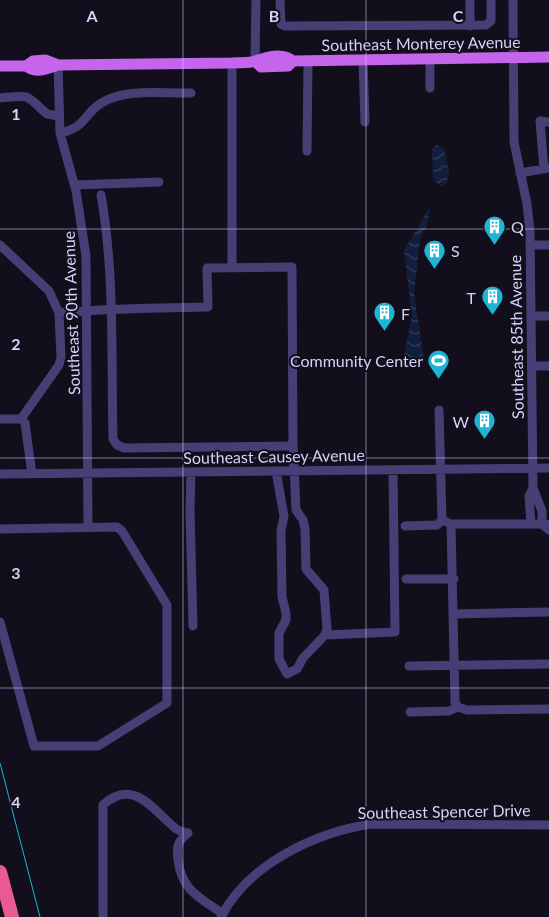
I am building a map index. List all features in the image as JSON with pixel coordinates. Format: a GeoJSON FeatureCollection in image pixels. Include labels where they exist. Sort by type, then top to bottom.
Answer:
{"type":"FeatureCollection","features":[{"type":"Feature","properties":{"kind":"highway"},"geometry":{"type":"LineString","coordinates":[[0,872],[12,917]]}},
{"type":"Feature","properties":{"kind":"main road","name":"Southeast Monterey Avenue"},"geometry":{"type":"LineString","coordinates":[[0,66],[26,66],[32,71],[43,71],[58,65],[255,62],[261,67],[288,66],[293,61],[549,57]]}},
{"type":"Feature","properties":{"kind":"street"},"geometry":{"type":"LineString","coordinates":[[255,62],[256,0]]}},
{"type":"Feature","properties":{"kind":"street"},"geometry":{"type":"LineString","coordinates":[[280,0],[280,20],[281,24],[285,26],[470,26],[489,24],[491,0]]}},
{"type":"Feature","properties":{"kind":"street"},"geometry":{"type":"LineString","coordinates":[[470,0],[470,26]]}},
{"type":"Feature","properties":{"kind":"street","name":"Southeast 85th Avenue"},"geometry":{"type":"LineString","coordinates":[[513,0],[514,137],[528,209],[530,245],[533,488]]}},
{"type":"Feature","properties":{"kind":"street"},"geometry":{"type":"LineString","coordinates":[[430,59],[430,88]]}},
{"type":"Feature","properties":{"kind":"street"},"geometry":{"type":"LineString","coordinates":[[363,60],[364,122]]}},
{"type":"Feature","properties":{"kind":"street"},"geometry":{"type":"LineString","coordinates":[[307,151],[308,61]]}},
{"type":"Feature","properties":{"kind":"street"},"geometry":{"type":"LineString","coordinates":[[232,63],[232,267]]}},
{"type":"Feature","properties":{"kind":"street","name":"Southeast 90th Avenue"},"geometry":{"type":"LineString","coordinates":[[58,65],[60,133],[75,185],[85,242],[88,310],[88,527]]}},
{"type":"Feature","properties":{"kind":"street"},"geometry":{"type":"LineString","coordinates":[[60,133],[73,131],[81,126],[98,105],[116,96],[191,93]]}},
{"type":"Feature","properties":{"kind":"street"},"geometry":{"type":"LineString","coordinates":[[0,98],[28,97],[47,114],[59,116]]}},
{"type":"Feature","properties":{"kind":"street"},"geometry":{"type":"LineString","coordinates":[[520,173],[547,169],[545,144],[540,121],[549,122]]}},
{"type":"Feature","properties":{"kind":"street"},"geometry":{"type":"LineString","coordinates":[[75,185],[159,182]]}},
{"type":"Feature","properties":{"kind":"street"},"geometry":{"type":"LineString","coordinates":[[101,195],[109,259],[113,439],[117,445],[134,448],[288,446],[294,444]]}},
{"type":"Feature","properties":{"kind":"street"},"geometry":{"type":"LineString","coordinates":[[530,245],[549,244]]}},
{"type":"Feature","properties":{"kind":"street"},"geometry":{"type":"LineString","coordinates":[[0,245],[49,291],[59,313],[61,357],[59,365],[21,419]]}},
{"type":"Feature","properties":{"kind":"street"},"geometry":{"type":"LineString","coordinates":[[59,313],[110,309],[208,307],[207,268],[292,266],[296,510],[305,530],[306,569],[324,590],[326,600],[326,634],[303,658],[297,669],[287,674],[279,660],[279,633],[286,620],[282,588],[281,531],[284,516],[276,471]]}},
{"type":"Feature","properties":{"kind":"street"},"geometry":{"type":"LineString","coordinates":[[531,316],[549,316]]}},
{"type":"Feature","properties":{"kind":"street"},"geometry":{"type":"LineString","coordinates":[[532,366],[549,366]]}},
{"type":"Feature","properties":{"kind":"street"},"geometry":{"type":"LineString","coordinates":[[405,526],[437,525],[442,520],[439,470],[439,410]]}},
{"type":"Feature","properties":{"kind":"street"},"geometry":{"type":"LineString","coordinates":[[0,419],[21,419],[25,423],[32,474]]}},
{"type":"Feature","properties":{"kind":"street","name":"Southeast Causey Avenue"},"geometry":{"type":"LineString","coordinates":[[0,474],[549,468]]}},
{"type":"Feature","properties":{"kind":"street"},"geometry":{"type":"LineString","coordinates":[[326,634],[395,632],[393,470]]}},
{"type":"Feature","properties":{"kind":"street"},"geometry":{"type":"LineString","coordinates":[[191,472],[190,511],[193,626]]}},
{"type":"Feature","properties":{"kind":"street"},"geometry":{"type":"LineString","coordinates":[[442,520],[451,524],[531,524],[547,526],[533,488]]}},
{"type":"Feature","properties":{"kind":"street"},"geometry":{"type":"LineString","coordinates":[[531,524],[529,496],[533,488]]}},
{"type":"Feature","properties":{"kind":"street"},"geometry":{"type":"LineString","coordinates":[[284,516],[299,514]]}},
{"type":"Feature","properties":{"kind":"street"},"geometry":{"type":"LineString","coordinates":[[451,524],[454,579],[455,702],[458,707],[467,710],[549,709]]}},
{"type":"Feature","properties":{"kind":"street"},"geometry":{"type":"LineString","coordinates":[[0,529],[116,527],[122,532],[167,605],[167,703],[98,746],[34,746],[0,622]]}},
{"type":"Feature","properties":{"kind":"street"},"geometry":{"type":"LineString","coordinates":[[406,580],[454,579]]}},
{"type":"Feature","properties":{"kind":"street"},"geometry":{"type":"LineString","coordinates":[[454,614],[549,612]]}},
{"type":"Feature","properties":{"kind":"street"},"geometry":{"type":"LineString","coordinates":[[409,666],[549,664]]}},
{"type":"Feature","properties":{"kind":"street"},"geometry":{"type":"LineString","coordinates":[[410,712],[449,711],[458,707]]}},
{"type":"Feature","properties":{"kind":"street"},"geometry":{"type":"LineString","coordinates":[[103,917],[103,805],[112,797],[137,796],[154,808],[175,829],[188,833],[178,841],[176,850],[183,882],[222,915]]}},
{"type":"Feature","properties":{"kind":"street","name":"Southeast Spencer Drive"},"geometry":{"type":"LineString","coordinates":[[222,915],[246,885],[261,871],[315,839],[345,829],[372,824],[549,825]]}},
{"type":"Feature","properties":{"kind":"water"},"geometry":{"type":"Polygon","coordinates":[[[437,145],[444,148],[449,171],[447,183],[442,186],[433,181],[432,149],[437,145]]]}},
{"type":"Feature","properties":{"kind":"water"},"geometry":{"type":"Polygon","coordinates":[[[430,206],[427,226],[420,240],[414,294],[424,359],[420,362],[405,360],[404,355],[412,316],[404,251],[430,206]]]}},
{"type":"Feature","properties":{"kind":"tram line"},"geometry":{"type":"LineString","coordinates":[[0,763],[40,917]]}},
{"type":"Feature","properties":{"kind":"place","name":"Q"},"geometry":{"type":"Point","coordinates":[495,245]}},
{"type":"Feature","properties":{"kind":"place","name":"S"},"geometry":{"type":"Point","coordinates":[435,269]}},
{"type":"Feature","properties":{"kind":"place","name":"T"},"geometry":{"type":"Point","coordinates":[492,316]}},
{"type":"Feature","properties":{"kind":"place","name":"F"},"geometry":{"type":"Point","coordinates":[385,332]}},
{"type":"Feature","properties":{"kind":"place","name":"Community Center"},"geometry":{"type":"Point","coordinates":[439,379]}},
{"type":"Feature","properties":{"kind":"place","name":"W"},"geometry":{"type":"Point","coordinates":[485,440]}}]}
